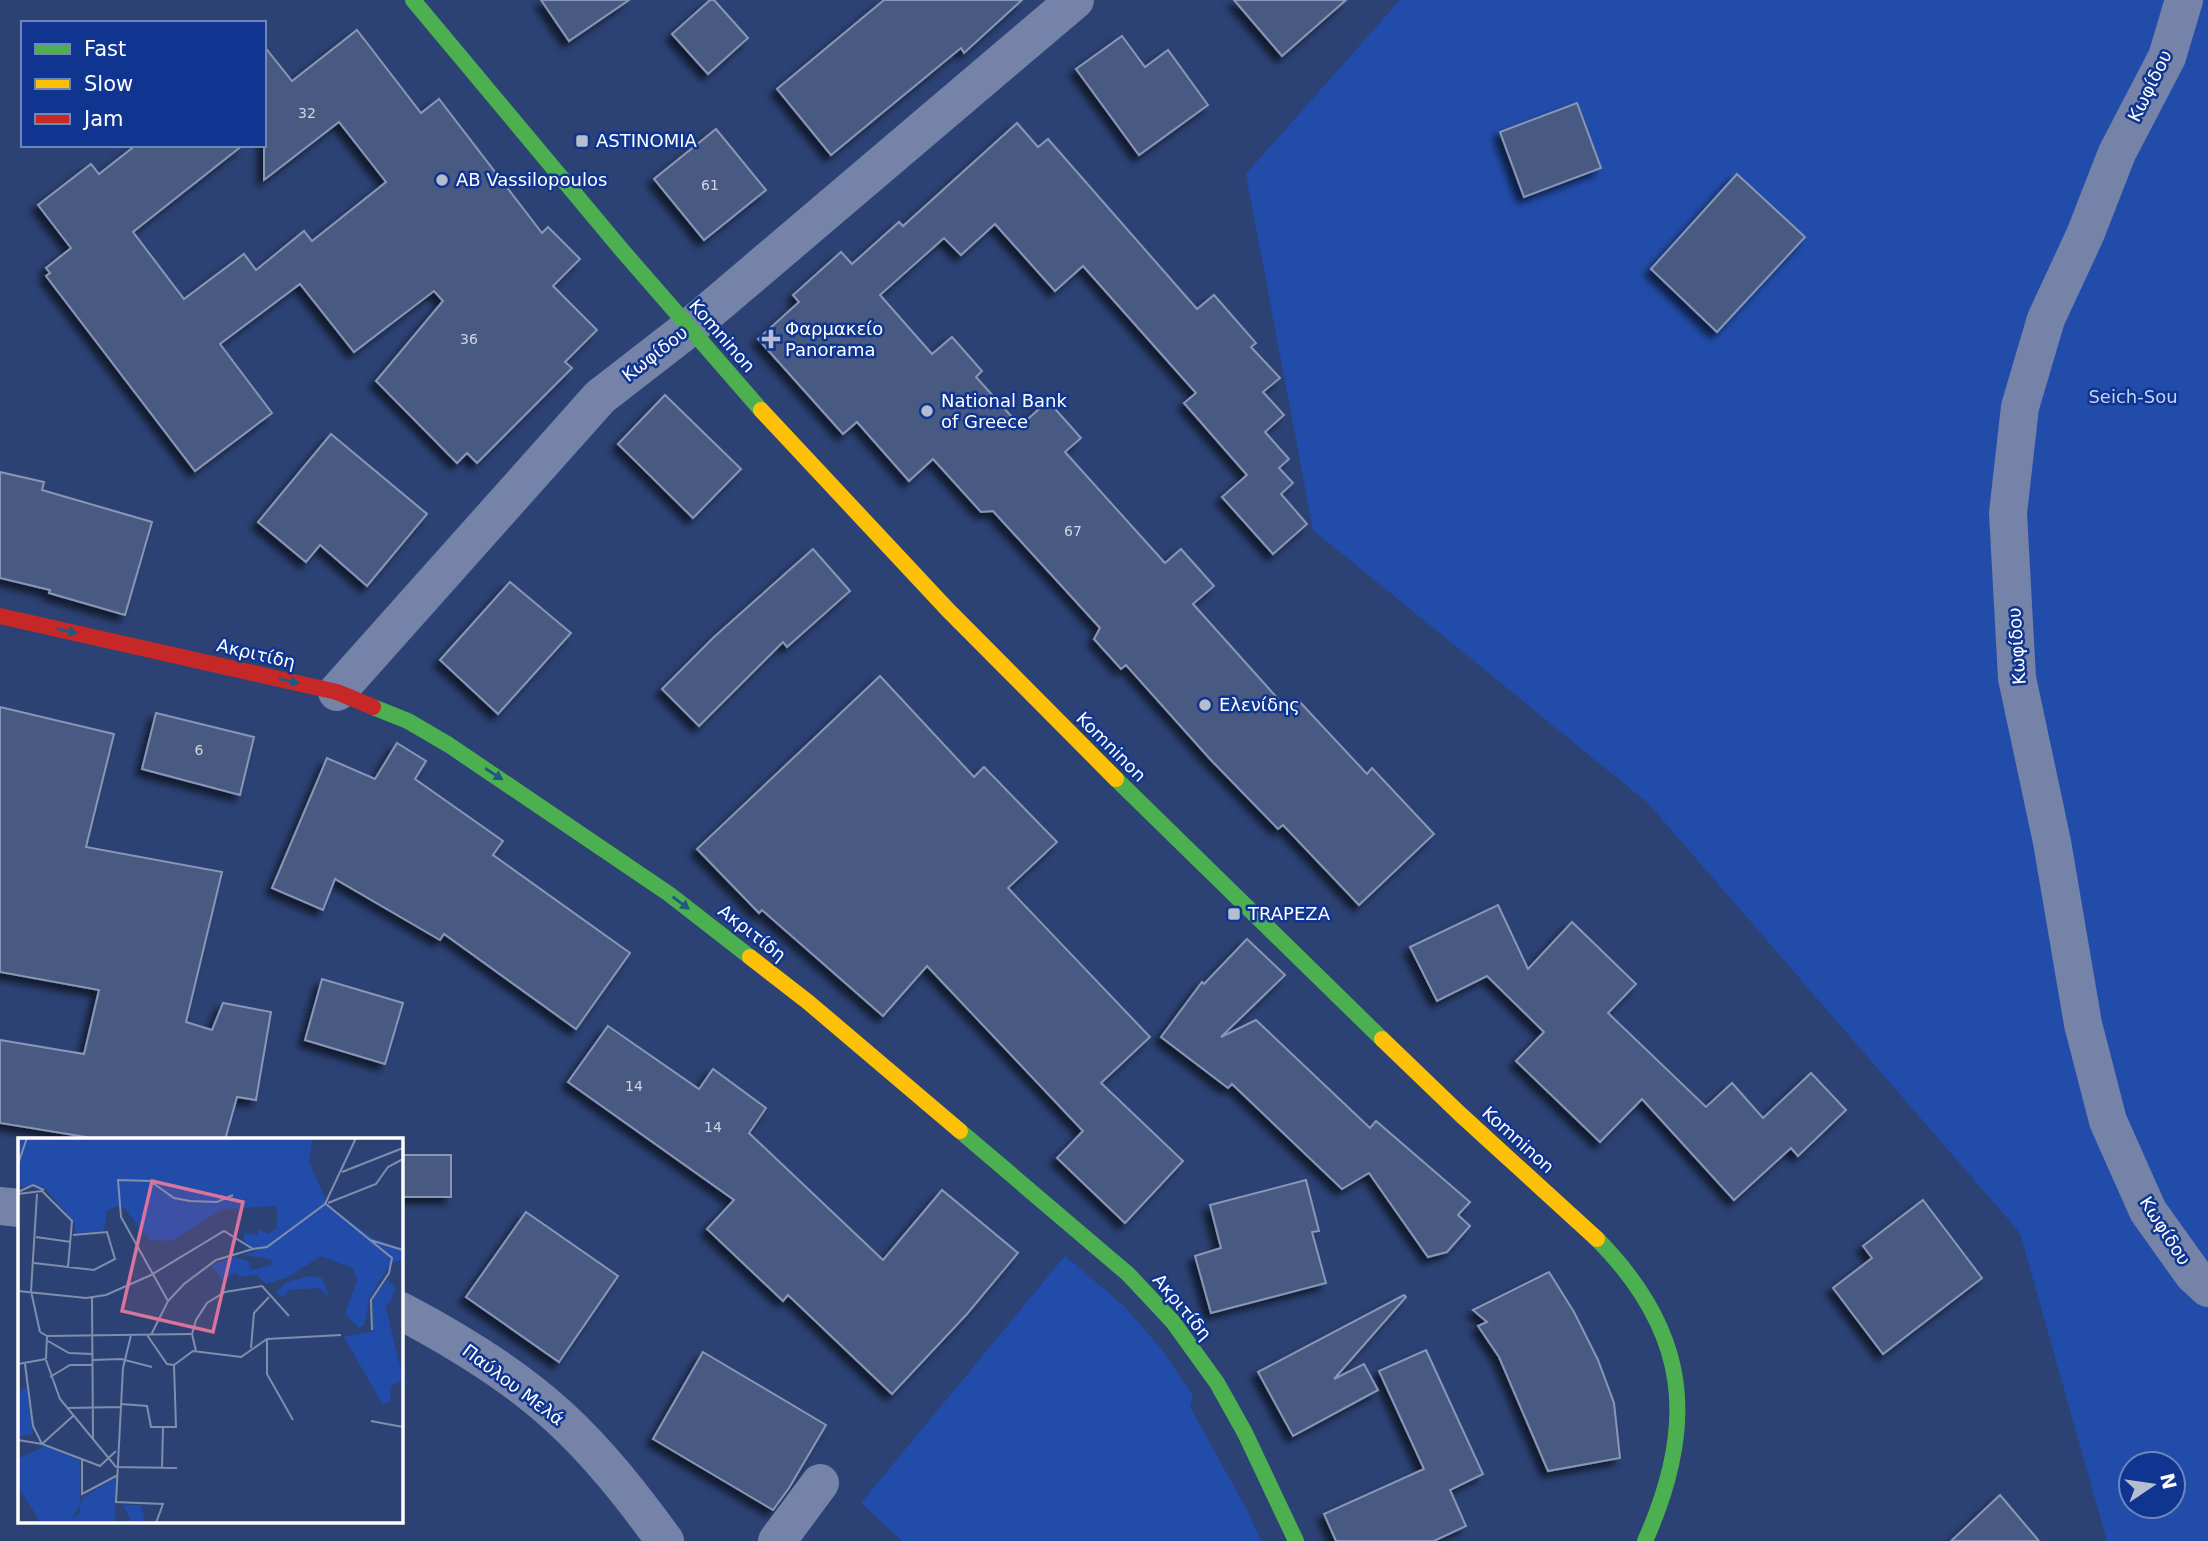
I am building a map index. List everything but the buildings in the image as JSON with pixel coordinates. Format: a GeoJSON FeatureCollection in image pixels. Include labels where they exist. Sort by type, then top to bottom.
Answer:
{"type":"FeatureCollection","features":[{"type":"Feature","properties":{"kind":"main road","name":"Komninon"},"geometry":{"type":"LineString","coordinates":[[413,0],[689,328],[881,538],[1073,737],[1449,1104],[1621,1261],[1654,1314],[1667,1343],[1678,1392],[1676,1447],[1645,1541]]}},
{"type":"Feature","properties":{"kind":"main road","name":"Ακριτίδη"},"geometry":{"type":"LineString","coordinates":[[0,616],[337,692],[408,721],[449,745],[669,894],[808,1002],[1128,1274],[1173,1322],[1217,1383],[1245,1433],[1296,1541]]}},
{"type":"Feature","properties":{"kind":"street","name":"Κωφίδου"},"geometry":{"type":"LineString","coordinates":[[337,692],[600,397],[689,328],[1075,0]]}},
{"type":"Feature","properties":{"kind":"street","name":"Κωφίδου"},"geometry":{"type":"LineString","coordinates":[[2184,0],[2166,57],[2117,153],[2085,235],[2046,319],[2020,407],[2008,513],[2017,678],[2052,842],[2083,1024],[2108,1122],[2148,1211],[2193,1274],[2208,1288]]}},
{"type":"Feature","properties":{"kind":"street"},"geometry":{"type":"LineString","coordinates":[[0,1206],[18,1208]]}},
{"type":"Feature","properties":{"kind":"street","name":"Παύλου Μελά"},"geometry":{"type":"LineString","coordinates":[[402,1312],[443,1333],[500,1371],[556,1415],[608,1467],[665,1541]]}},
{"type":"Feature","properties":{"kind":"street"},"geometry":{"type":"LineString","coordinates":[[777,1541],[820,1483]]}},
{"type":"Feature","properties":{"kind":"green space","name":"Seich-Sou"},"geometry":{"type":"Polygon","coordinates":[[[1400,0],[2208,0],[2208,1541],[2107,1541],[2020,1233],[1648,803],[1313,530],[1246,174],[1400,0]]]}},
{"type":"Feature","properties":{"kind":"green space"},"geometry":{"type":"Polygon","coordinates":[[[1065,1256],[1124,1306],[1162,1350],[1193,1396],[1190,1407],[1247,1510],[1261,1541],[902,1541],[861,1503],[1065,1256]]]}},
{"type":"Feature","properties":{"kind":"traffic: fast"},"geometry":{"type":"LineString","coordinates":[[413,0],[621,249],[761,410]]}},
{"type":"Feature","properties":{"kind":"traffic: fast"},"geometry":{"type":"LineString","coordinates":[[373,707],[408,721],[449,745],[669,894],[750,957]]}},
{"type":"Feature","properties":{"kind":"traffic: fast"},"geometry":{"type":"LineString","coordinates":[[1116,779],[1382,1039]]}},
{"type":"Feature","properties":{"kind":"traffic: fast"},"geometry":{"type":"LineString","coordinates":[[960,1131],[1128,1274],[1173,1322],[1217,1383],[1245,1433],[1296,1541]]}},
{"type":"Feature","properties":{"kind":"traffic: fast"},"geometry":{"type":"LineString","coordinates":[[1597,1239],[1628,1274],[1651,1309],[1667,1344],[1675,1381],[1677,1418],[1673,1457],[1662,1498],[1645,1541]]}},
{"type":"Feature","properties":{"kind":"traffic: slow"},"geometry":{"type":"LineString","coordinates":[[761,410],[948,610],[1116,779]]}},
{"type":"Feature","properties":{"kind":"traffic: slow"},"geometry":{"type":"LineString","coordinates":[[750,957],[808,1002],[960,1131]]}},
{"type":"Feature","properties":{"kind":"traffic: slow"},"geometry":{"type":"LineString","coordinates":[[1382,1039],[1597,1239]]}},
{"type":"Feature","properties":{"kind":"traffic: jam"},"geometry":{"type":"LineString","coordinates":[[0,616],[337,692],[373,707]]}},
{"type":"Feature","properties":{"kind":"place","name":"ASTINOMIA"},"geometry":{"type":"Point","coordinates":[582,141]}},
{"type":"Feature","properties":{"kind":"place","name":"AB Vassilopoulos"},"geometry":{"type":"Point","coordinates":[442,180]}},
{"type":"Feature","properties":{"kind":"place","name":"Φαρμακείο Panorama"},"geometry":{"type":"Point","coordinates":[771,339]}},
{"type":"Feature","properties":{"kind":"place","name":"National Bank of Greece"},"geometry":{"type":"Point","coordinates":[927,411]}},
{"type":"Feature","properties":{"kind":"place","name":"Ελενίδης"},"geometry":{"type":"Point","coordinates":[1205,705]}},
{"type":"Feature","properties":{"kind":"place","name":"TRAPEZA"},"geometry":{"type":"Point","coordinates":[1234,914]}}]}
